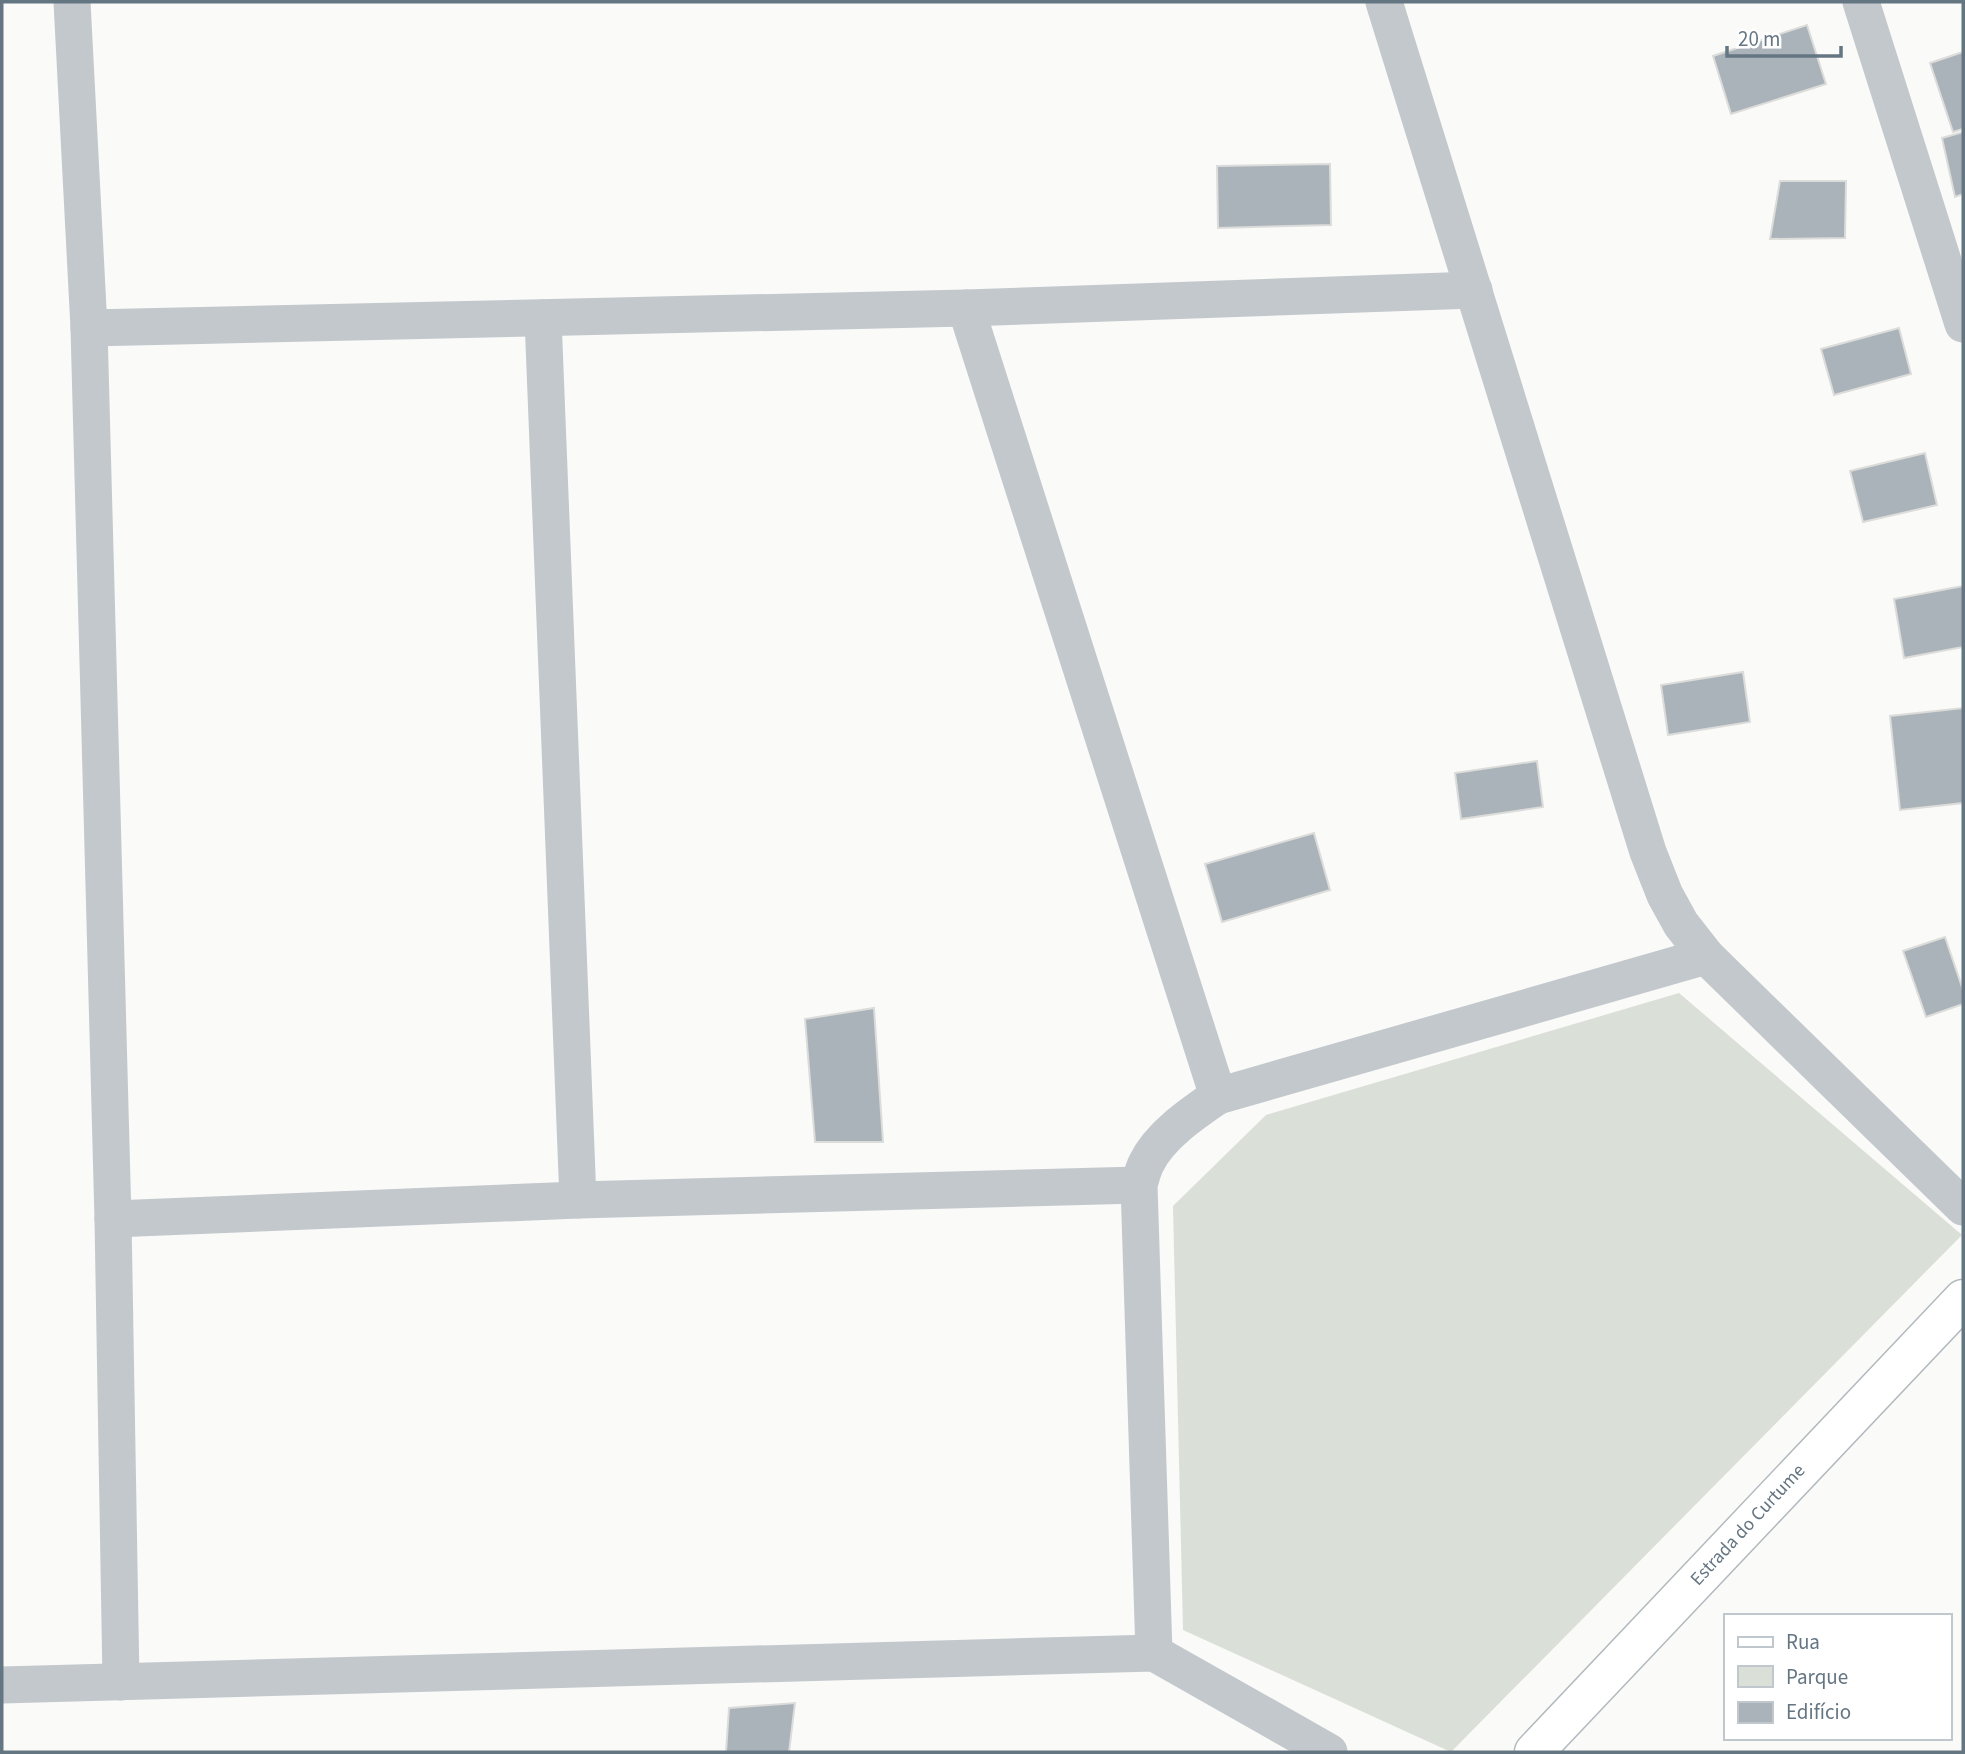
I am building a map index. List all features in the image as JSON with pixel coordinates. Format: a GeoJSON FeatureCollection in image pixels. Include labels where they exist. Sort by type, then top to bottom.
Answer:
{"type":"FeatureCollection","features":[{"type":"Feature","properties":{"kind":"street"},"geometry":{"type":"LineString","coordinates":[[72,2],[89,328],[113,1219],[121,1682]]}},
{"type":"Feature","properties":{"kind":"street"},"geometry":{"type":"LineString","coordinates":[[1384,2],[1648,852],[1665,895],[1681,924],[1706,956],[1963,1207]]}},
{"type":"Feature","properties":{"kind":"street"},"geometry":{"type":"LineString","coordinates":[[1861,2],[1963,324]]}},
{"type":"Feature","properties":{"kind":"street"},"geometry":{"type":"LineString","coordinates":[[89,328],[966,308],[1474,290]]}},
{"type":"Feature","properties":{"kind":"street"},"geometry":{"type":"LineString","coordinates":[[966,308],[1218,1096]]}},
{"type":"Feature","properties":{"kind":"street"},"geometry":{"type":"LineString","coordinates":[[543,318],[578,1200]]}},
{"type":"Feature","properties":{"kind":"street"},"geometry":{"type":"LineString","coordinates":[[1154,1653],[1139,1185],[1146,1163],[1168,1134],[1218,1096],[1706,956]]}},
{"type":"Feature","properties":{"kind":"street"},"geometry":{"type":"LineString","coordinates":[[113,1219],[578,1200],[1139,1185]]}},
{"type":"Feature","properties":{"kind":"street","name":"Estrada do Curtume"},"geometry":{"type":"LineString","coordinates":[[1534,1752],[1963,1298]]}},
{"type":"Feature","properties":{"kind":"street"},"geometry":{"type":"LineString","coordinates":[[2,1685],[1154,1653],[1329,1752]]}},
{"type":"Feature","properties":{"kind":"green space"},"geometry":{"type":"Polygon","coordinates":[[[1679,993],[1962,1235],[1451,1752],[1183,1630],[1173,1206],[1266,1115],[1679,993]]]}},
{"type":"Feature","properties":{"kind":"building"},"geometry":{"type":"Polygon","coordinates":[[[1807,25],[1826,84],[1731,114],[1713,56],[1807,25]]]}},
{"type":"Feature","properties":{"kind":"building"},"geometry":{"type":"Polygon","coordinates":[[[1963,52],[1963,129],[1953,132],[1930,63],[1963,52]]]}},
{"type":"Feature","properties":{"kind":"building"},"geometry":{"type":"Polygon","coordinates":[[[1963,132],[1963,194],[1955,197],[1942,138],[1963,132]]]}},
{"type":"Feature","properties":{"kind":"building"},"geometry":{"type":"Polygon","coordinates":[[[1330,164],[1331,225],[1218,228],[1217,166],[1330,164]]]}},
{"type":"Feature","properties":{"kind":"building"},"geometry":{"type":"Polygon","coordinates":[[[1780,181],[1846,181],[1845,238],[1770,239],[1780,181]]]}},
{"type":"Feature","properties":{"kind":"building"},"geometry":{"type":"Polygon","coordinates":[[[1899,328],[1911,374],[1834,395],[1821,349],[1899,328]]]}},
{"type":"Feature","properties":{"kind":"building"},"geometry":{"type":"Polygon","coordinates":[[[1925,453],[1937,505],[1863,522],[1850,471],[1925,453]]]}},
{"type":"Feature","properties":{"kind":"building"},"geometry":{"type":"Polygon","coordinates":[[[1963,586],[1963,647],[1904,658],[1894,599],[1963,586]]]}},
{"type":"Feature","properties":{"kind":"building"},"geometry":{"type":"Polygon","coordinates":[[[1743,672],[1750,722],[1668,735],[1661,685],[1743,672]]]}},
{"type":"Feature","properties":{"kind":"building"},"geometry":{"type":"Polygon","coordinates":[[[1963,708],[1963,803],[1900,810],[1890,716],[1963,708]]]}},
{"type":"Feature","properties":{"kind":"building"},"geometry":{"type":"Polygon","coordinates":[[[1537,761],[1543,807],[1461,819],[1455,773],[1537,761]]]}},
{"type":"Feature","properties":{"kind":"building"},"geometry":{"type":"Polygon","coordinates":[[[1314,833],[1330,890],[1222,922],[1205,864],[1314,833]]]}},
{"type":"Feature","properties":{"kind":"building"},"geometry":{"type":"Polygon","coordinates":[[[1945,937],[1963,990],[1963,1004],[1926,1017],[1903,951],[1945,937]]]}},
{"type":"Feature","properties":{"kind":"building"},"geometry":{"type":"Polygon","coordinates":[[[874,1008],[883,1142],[815,1142],[805,1019],[874,1008]]]}},
{"type":"Feature","properties":{"kind":"building"},"geometry":{"type":"Polygon","coordinates":[[[795,1703],[789,1752],[726,1752],[729,1708],[795,1703]]]}}]}
